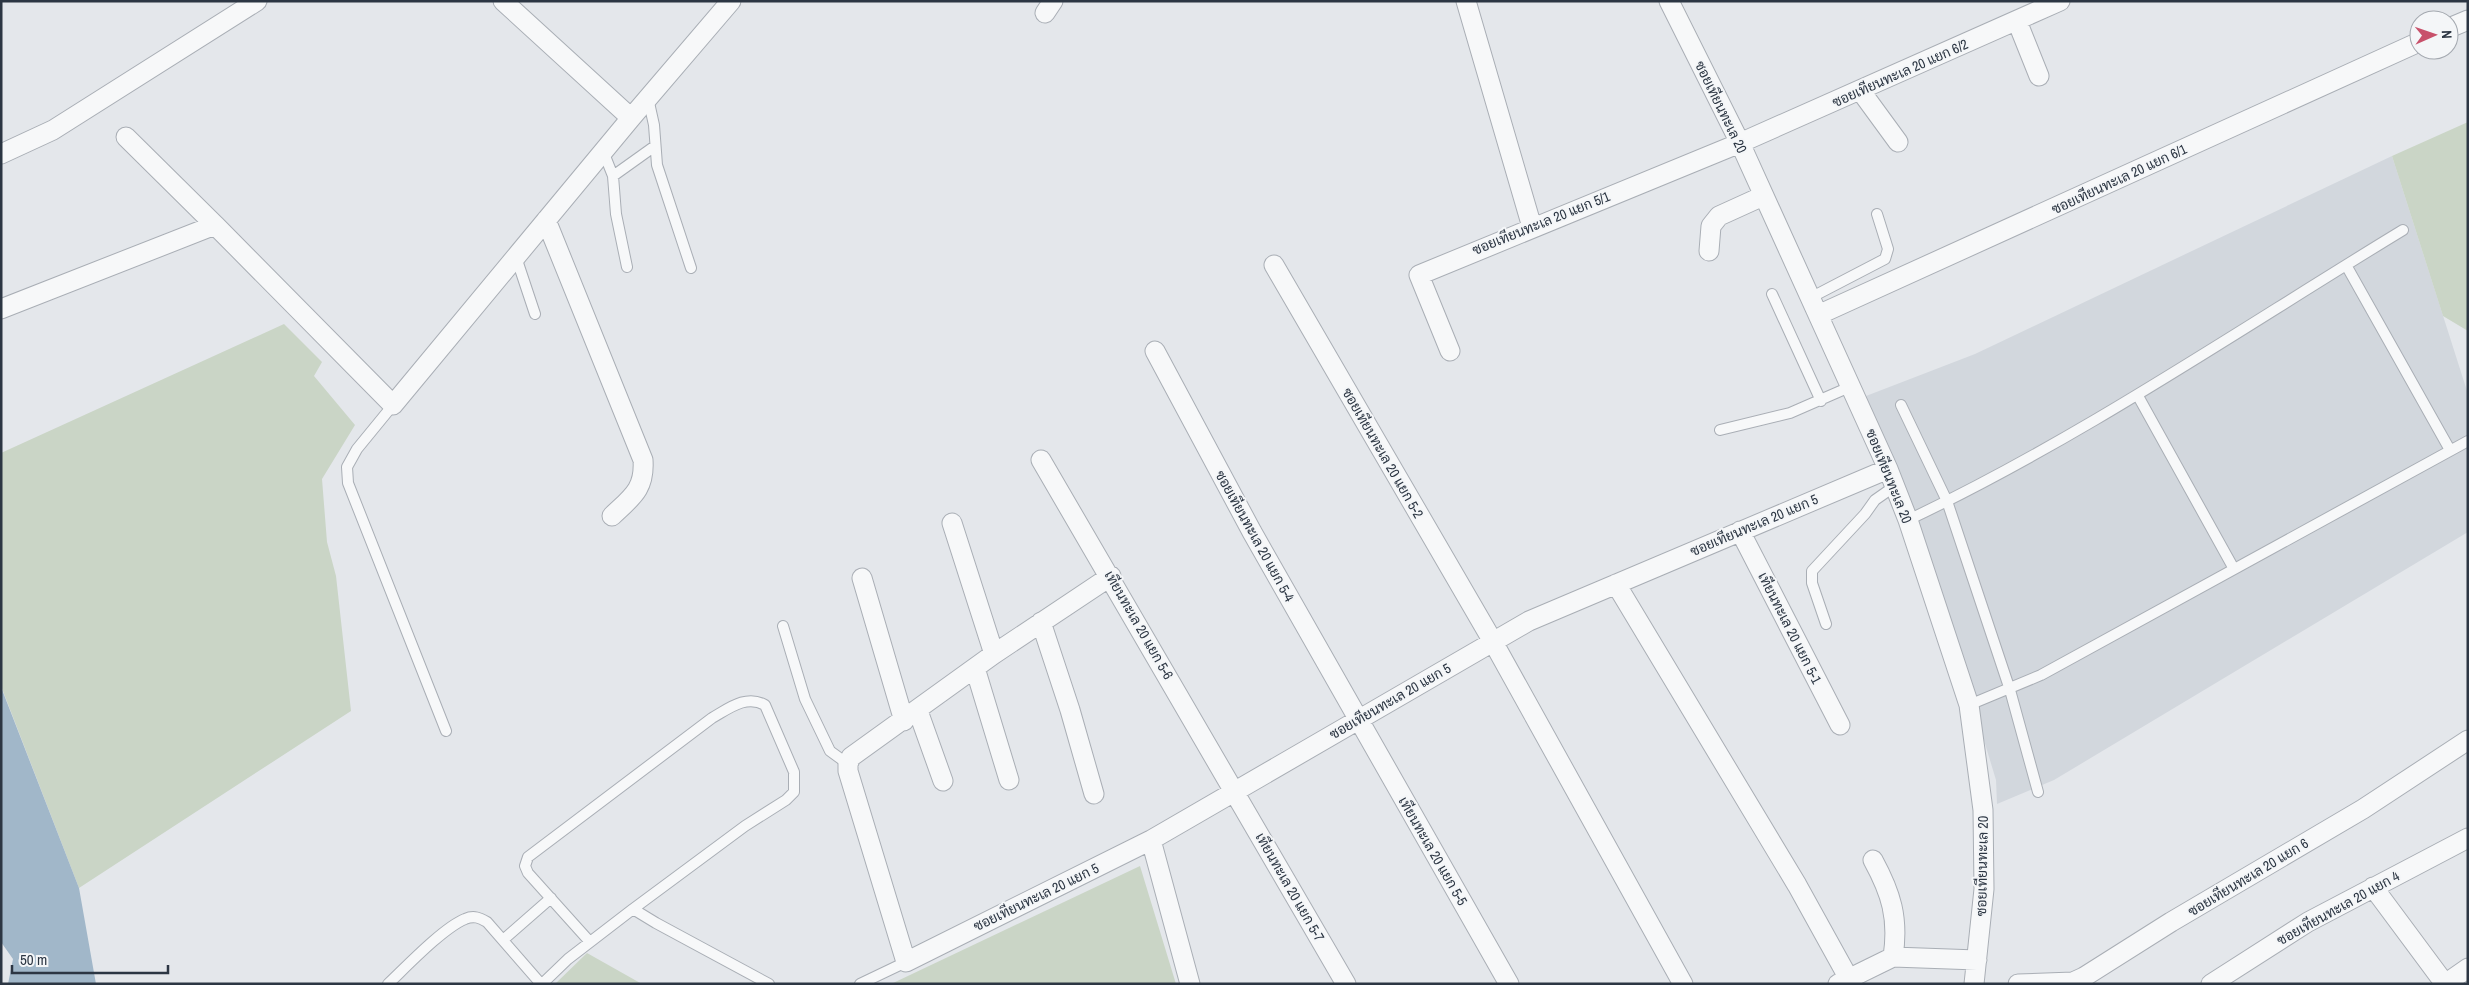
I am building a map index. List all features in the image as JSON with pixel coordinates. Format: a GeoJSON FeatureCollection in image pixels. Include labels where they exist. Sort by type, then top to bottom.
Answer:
{"type":"FeatureCollection","features":[{"type":"Feature","properties":{"kind":"street"},"geometry":{"type":"LineString","coordinates":[[1,154],[53,130],[256,1]]}},
{"type":"Feature","properties":{"kind":"street"},"geometry":{"type":"LineString","coordinates":[[503,1],[630,118]]}},
{"type":"Feature","properties":{"kind":"street"},"geometry":{"type":"LineString","coordinates":[[126,138],[393,405],[630,118],[731,1]]}},
{"type":"Feature","properties":{"kind":"street"},"geometry":{"type":"LineString","coordinates":[[1466,1],[1532,227]]}},
{"type":"Feature","properties":{"kind":"street","name":"ซอยเทียนทะเล 20"},"geometry":{"type":"LineString","coordinates":[[1669,1],[1740,143],[1852,386],[1891,477],[1908,520],[1969,706],[1983,810],[1984,889],[1974,984]]}},
{"type":"Feature","properties":{"kind":"street","name":"ซอยเทียนทะเล 20 แยก 6/2"},"geometry":{"type":"LineString","coordinates":[[1740,143],[2060,1]]}},
{"type":"Feature","properties":{"kind":"street"},"geometry":{"type":"LineString","coordinates":[[2017,21],[2040,76]]}},
{"type":"Feature","properties":{"kind":"street","name":"ซอยเทียนทะเล 20 แยก 6/1"},"geometry":{"type":"LineString","coordinates":[[1818,315],[2409,47]]}},
{"type":"Feature","properties":{"kind":"street"},"geometry":{"type":"LineString","coordinates":[[1860,90],[1898,142]]}},
{"type":"Feature","properties":{"kind":"street","name":"ซอยเทียนทะเล 20 แยก 5/1"},"geometry":{"type":"LineString","coordinates":[[1450,351],[1419,275],[1740,143]]}},
{"type":"Feature","properties":{"kind":"street"},"geometry":{"type":"LineString","coordinates":[[1709,250],[1711,226],[1719,216],[1763,196]]}},
{"type":"Feature","properties":{"kind":"street"},"geometry":{"type":"LineString","coordinates":[[546,220],[644,460],[644,473],[641,485],[612,516]]}},
{"type":"Feature","properties":{"kind":"street"},"geometry":{"type":"LineString","coordinates":[[1,309],[215,225]]}},
{"type":"Feature","properties":{"kind":"street","name":"ซอยเทียนทะเล 20 แยก 5-2"},"geometry":{"type":"LineString","coordinates":[[1274,265],[1492,640],[1683,984]]}},
{"type":"Feature","properties":{"kind":"street","name":"ซอยเทียนทะเล 20 แยก 5-4"},"geometry":{"type":"LineString","coordinates":[[1155,351],[1252,532],[1358,719]]}},
{"type":"Feature","properties":{"kind":"street","name":"เทียนทะเล 20 แยก 5-6"},"geometry":{"type":"LineString","coordinates":[[1041,460],[1235,791]]}},
{"type":"Feature","properties":{"kind":"street","name":"ซอยเทียนทะเล 20 แยก 5"},"geometry":{"type":"LineString","coordinates":[[906,962],[1151,840],[1492,640],[1537,617],[1740,531],[1891,477]]}},
{"type":"Feature","properties":{"kind":"street"},"geometry":{"type":"LineString","coordinates":[[952,523],[994,654]]}},
{"type":"Feature","properties":{"kind":"street","name":"เทียนทะเล 20 แยก 5-1"},"geometry":{"type":"LineString","coordinates":[[1740,531],[1840,725]]}},
{"type":"Feature","properties":{"kind":"street"},"geometry":{"type":"LineString","coordinates":[[906,962],[848,764],[851,757],[865,745],[911,716],[994,654],[1110,576]]}},
{"type":"Feature","properties":{"kind":"street"},"geometry":{"type":"LineString","coordinates":[[862,578],[911,716],[943,781]]}},
{"type":"Feature","properties":{"kind":"street"},"geometry":{"type":"LineString","coordinates":[[1616,584],[1797,885],[1844,981],[1893,957],[1977,960]]}},
{"type":"Feature","properties":{"kind":"street"},"geometry":{"type":"LineString","coordinates":[[1041,622],[1070,710],[1094,794]]}},
{"type":"Feature","properties":{"kind":"street"},"geometry":{"type":"LineString","coordinates":[[975,668],[1009,780]]}},
{"type":"Feature","properties":{"kind":"street","name":"เทียนทะเล 20 แยก 5-5"},"geometry":{"type":"LineString","coordinates":[[1358,719],[1509,984]]}},
{"type":"Feature","properties":{"kind":"street","name":"ซอยเทียนทะเล 20 แยก 6"},"geometry":{"type":"LineString","coordinates":[[2018,984],[2073,982],[2084,977],[2171,922],[2363,809],[2468,740]]}},
{"type":"Feature","properties":{"kind":"street","name":"เทียนทะเล 20 แยก 5-7"},"geometry":{"type":"LineString","coordinates":[[1235,791],[1346,984]]}},
{"type":"Feature","properties":{"kind":"street","name":"ซอยเทียนทะเล 20 แยก 4"},"geometry":{"type":"LineString","coordinates":[[2211,984],[2308,922],[2468,838]]}},
{"type":"Feature","properties":{"kind":"street"},"geometry":{"type":"LineString","coordinates":[[1151,840],[1190,984]]}},
{"type":"Feature","properties":{"kind":"street"},"geometry":{"type":"LineString","coordinates":[[1872,860],[1888,889],[1895,927],[1893,957]]}},
{"type":"Feature","properties":{"kind":"street"},"geometry":{"type":"LineString","coordinates":[[2372,887],[2445,984],[2468,968]]}},
{"type":"Feature","properties":{"kind":"lane"},"geometry":{"type":"LineString","coordinates":[[648,98],[654,125],[658,165],[691,268]]}},
{"type":"Feature","properties":{"kind":"lane"},"geometry":{"type":"LineString","coordinates":[[613,176],[655,146]]}},
{"type":"Feature","properties":{"kind":"lane"},"geometry":{"type":"LineString","coordinates":[[603,151],[613,176],[616,214],[627,267]]}},
{"type":"Feature","properties":{"kind":"lane"},"geometry":{"type":"LineString","coordinates":[[1810,298],[1885,259],[1888,249],[1877,214]]}},
{"type":"Feature","properties":{"kind":"lane"},"geometry":{"type":"LineString","coordinates":[[1908,520],[1948,501],[2138,396],[2403,230]]}},
{"type":"Feature","properties":{"kind":"lane"},"geometry":{"type":"LineString","coordinates":[[516,256],[535,314]]}},
{"type":"Feature","properties":{"kind":"lane"},"geometry":{"type":"LineString","coordinates":[[2346,265],[2450,450]]}},
{"type":"Feature","properties":{"kind":"lane"},"geometry":{"type":"LineString","coordinates":[[1772,294],[1821,401]]}},
{"type":"Feature","properties":{"kind":"lane"},"geometry":{"type":"LineString","coordinates":[[1720,430],[1772,418],[1821,401],[1852,386]]}},
{"type":"Feature","properties":{"kind":"lane"},"geometry":{"type":"LineString","coordinates":[[2138,396],[2234,569]]}},
{"type":"Feature","properties":{"kind":"lane"},"geometry":{"type":"LineString","coordinates":[[393,405],[357,449],[347,467],[348,483],[446,731]]}},
{"type":"Feature","properties":{"kind":"lane"},"geometry":{"type":"LineString","coordinates":[[1901,405],[1948,501],[2010,690],[2038,792]]}},
{"type":"Feature","properties":{"kind":"lane"},"geometry":{"type":"LineString","coordinates":[[1969,706],[2041,676],[2468,441]]}},
{"type":"Feature","properties":{"kind":"lane"},"geometry":{"type":"LineString","coordinates":[[1826,624],[1812,583],[1812,571],[1865,514],[1891,477]]}},
{"type":"Feature","properties":{"kind":"lane"},"geometry":{"type":"LineString","coordinates":[[783,626],[805,699],[830,751],[848,764]]}},
{"type":"Feature","properties":{"kind":"lane"},"geometry":{"type":"LineString","coordinates":[[388,984],[418,955],[466,918],[476,917],[488,922],[541,984],[590,942],[746,826],[786,800],[794,792],[794,772],[765,705],[758,701],[746,701],[735,704],[712,718],[528,857],[525,866],[528,873],[590,942]]}},
{"type":"Feature","properties":{"kind":"lane"},"geometry":{"type":"LineString","coordinates":[[503,940],[551,898]]}},
{"type":"Feature","properties":{"kind":"lane"},"geometry":{"type":"LineString","coordinates":[[634,909],[656,924],[770,984]]}},
{"type":"Feature","properties":{"kind":"lane"},"geometry":{"type":"LineString","coordinates":[[860,984],[906,962]]}},
{"type":"Feature","properties":{"kind":"shaded area"},"geometry":{"type":"Polygon","coordinates":[[[2392,156],[2468,394],[2468,532],[2054,780],[1997,804],[1996,780],[1940,595],[1866,396],[1975,354],[2392,156]]]}},
{"type":"Feature","properties":{"kind":"green space"},"geometry":{"type":"Polygon","coordinates":[[[2468,122],[2468,331],[2443,316],[2392,156],[2468,122]]]}},
{"type":"Feature","properties":{"kind":"green space"},"geometry":{"type":"Polygon","coordinates":[[[284,324],[322,362],[314,376],[355,425],[322,479],[327,542],[336,576],[351,711],[79,888],[1,686],[1,453],[284,324]]]}},
{"type":"Feature","properties":{"kind":"green space"},"geometry":{"type":"Polygon","coordinates":[[[1140,866],[1176,984],[891,984],[1140,866]]]}},
{"type":"Feature","properties":{"kind":"green space"},"geometry":{"type":"Polygon","coordinates":[[[587,953],[642,984],[555,984],[587,953]]]}},
{"type":"Feature","properties":{"kind":"water"},"geometry":{"type":"Polygon","coordinates":[[[1,687],[79,888],[96,984],[8,984],[13,959],[1,942],[1,687]]]}}]}
